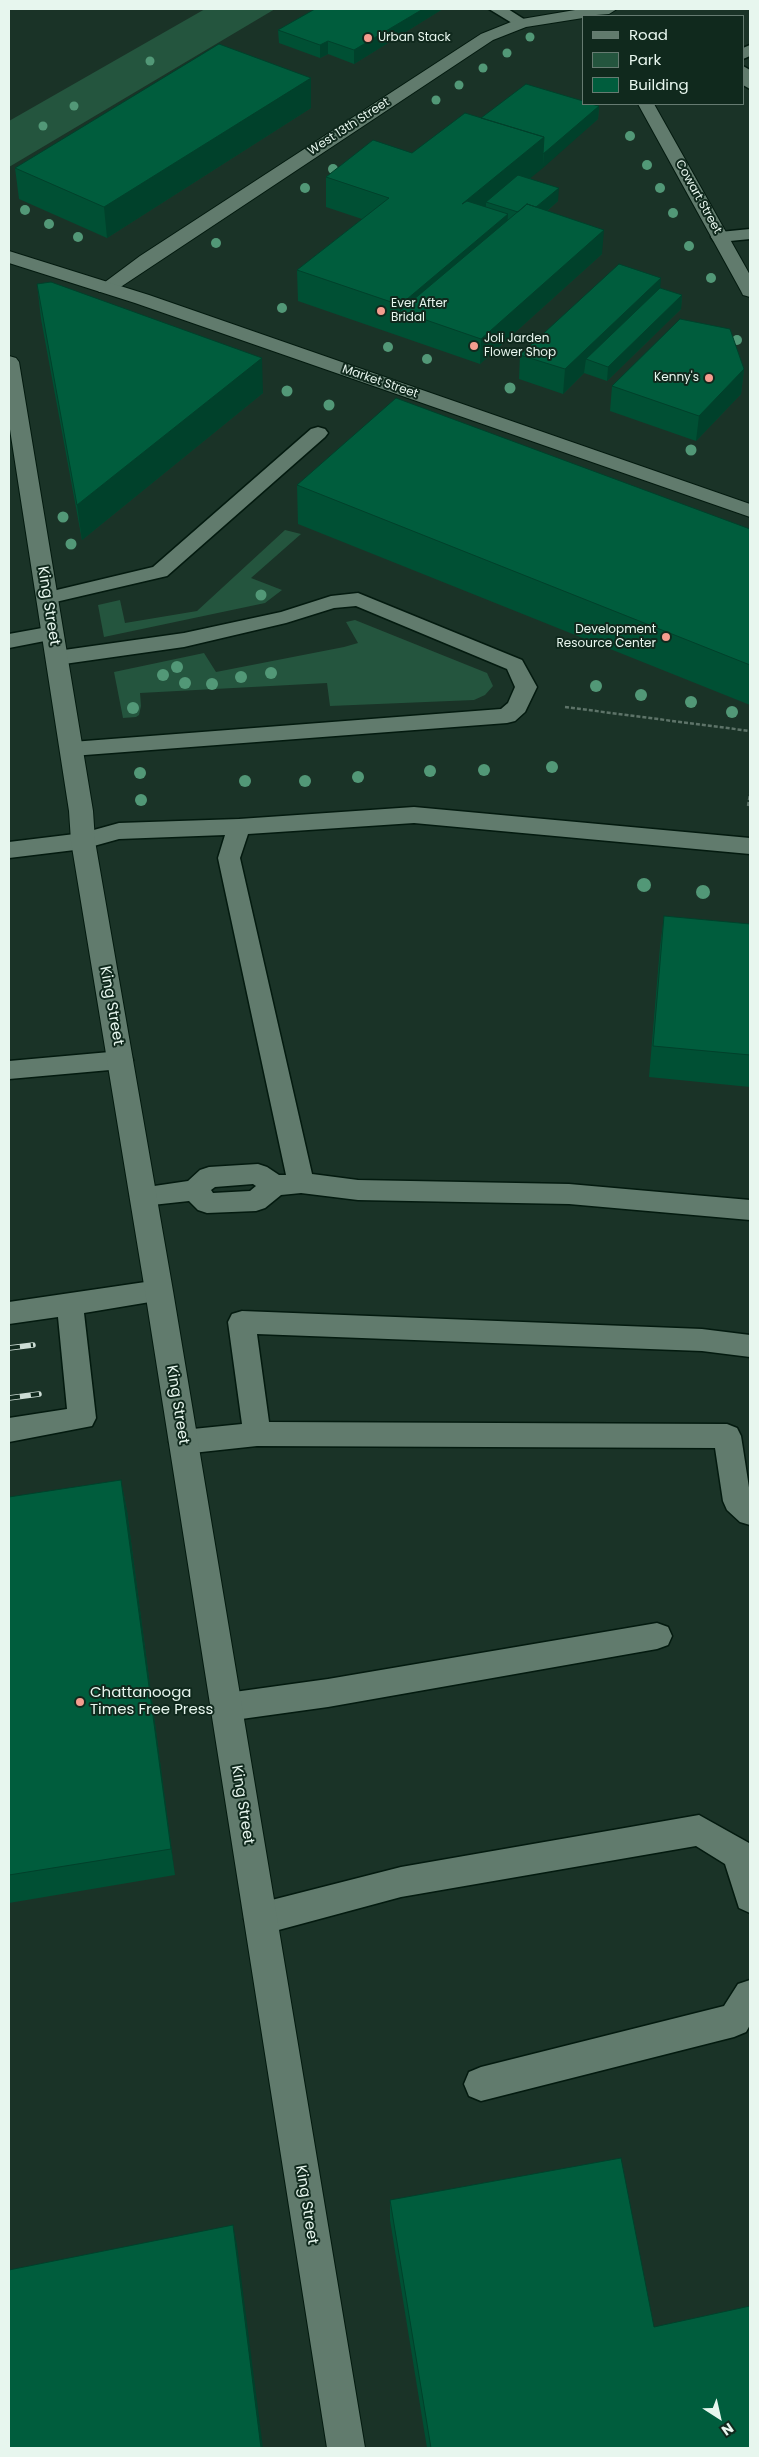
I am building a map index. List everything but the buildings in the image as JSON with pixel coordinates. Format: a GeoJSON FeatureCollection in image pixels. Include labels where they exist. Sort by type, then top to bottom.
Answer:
{"type":"FeatureCollection","features":[{"type":"Feature","properties":{"kind":"street","name":"West 13th Street"},"geometry":{"type":"LineString","coordinates":[[106,288],[488,36],[522,23],[599,11]]}},
{"type":"Feature","properties":{"kind":"street","name":"Cowart Street"},"geometry":{"type":"LineString","coordinates":[[647,105],[750,291]]}},
{"type":"Feature","properties":{"kind":"street","name":"Market Street"},"geometry":{"type":"LineString","coordinates":[[9,257],[106,288],[750,511]]}},
{"type":"Feature","properties":{"kind":"street","name":"King Street"},"geometry":{"type":"LineString","coordinates":[[9,362],[82,811],[83,841],[144,1196],[346,2448]]}},
{"type":"Feature","properties":{"kind":"lane"},"geometry":{"type":"LineString","coordinates":[[498,9],[522,23]]}},
{"type":"Feature","properties":{"kind":"lane"},"geometry":{"type":"LineString","coordinates":[[744,73],[750,84]]}},
{"type":"Feature","properties":{"kind":"lane"},"geometry":{"type":"LineString","coordinates":[[720,237],[750,234]]}},
{"type":"Feature","properties":{"kind":"lane"},"geometry":{"type":"LineString","coordinates":[[47,598],[160,572],[318,433]]}},
{"type":"Feature","properties":{"kind":"lane"},"geometry":{"type":"LineString","coordinates":[[57,658],[184,640],[286,617],[331,602],[358,599],[515,666],[526,687],[517,707],[508,716],[72,749]]}},
{"type":"Feature","properties":{"kind":"lane"},"geometry":{"type":"LineString","coordinates":[[9,641],[53,633]]}},
{"type":"Feature","properties":{"kind":"lane"},"geometry":{"type":"LineString","coordinates":[[9,850],[83,841],[119,831],[239,826],[414,815],[750,846]]}},
{"type":"Feature","properties":{"kind":"lane"},"geometry":{"type":"LineString","coordinates":[[239,826],[229,858],[279,1090],[302,1183]]}},
{"type":"Feature","properties":{"kind":"lane"},"geometry":{"type":"LineString","coordinates":[[9,1070],[121,1060]]}},
{"type":"Feature","properties":{"kind":"lane"},"geometry":{"type":"LineString","coordinates":[[144,1196],[195,1190],[209,1177],[258,1174],[274,1186],[302,1183],[358,1190],[569,1194],[750,1210]]}},
{"type":"Feature","properties":{"kind":"lane"},"geometry":{"type":"LineString","coordinates":[[9,1313],[159,1291]]}},
{"type":"Feature","properties":{"kind":"lane"},"geometry":{"type":"LineString","coordinates":[[9,1430],[82,1418],[70,1304]]}},
{"type":"Feature","properties":{"kind":"lane"},"geometry":{"type":"LineString","coordinates":[[257,1434],[242,1322],[702,1340],[750,1346]]}},
{"type":"Feature","properties":{"kind":"lane"},"geometry":{"type":"LineString","coordinates":[[183,1442],[257,1434],[739,1437],[737,1501],[750,1513]]}},
{"type":"Feature","properties":{"kind":"lane"},"geometry":{"type":"LineString","coordinates":[[227,1707],[328,1693],[657,1636]]}},
{"type":"Feature","properties":{"kind":"lane"},"geometry":{"type":"LineString","coordinates":[[260,1919],[402,1882],[699,1830],[738,1854],[750,1898]]}},
{"type":"Feature","properties":{"kind":"lane"},"geometry":{"type":"LineString","coordinates":[[481,2084],[734,2020],[750,1996]]}},
{"type":"Feature","properties":{"kind":"path"},"geometry":{"type":"LineString","coordinates":[[520,701],[750,731]]}},
{"type":"Feature","properties":{"kind":"green space"},"geometry":{"type":"Polygon","coordinates":[[[205,9],[275,9],[9,167],[9,121],[205,9]]]}},
{"type":"Feature","properties":{"kind":"green space"},"geometry":{"type":"Polygon","coordinates":[[[285,530],[301,534],[251,578],[282,590],[265,603],[104,637],[98,605],[120,600],[125,623],[197,611],[285,530]]]}},
{"type":"Feature","properties":{"kind":"green space"},"geometry":{"type":"Polygon","coordinates":[[[355,620],[487,673],[493,686],[485,695],[474,700],[330,706],[327,683],[140,693],[141,706],[139,715],[123,718],[114,672],[204,653],[216,672],[344,647],[358,643],[346,622],[355,620]]]}},
{"type":"Feature","properties":{"kind":"railway"},"geometry":{"type":"LineString","coordinates":[[9,1348],[33,1345]]}},
{"type":"Feature","properties":{"kind":"railway"},"geometry":{"type":"LineString","coordinates":[[9,1398],[39,1394]]}},
{"type":"Feature","properties":{"kind":"place","name":"Urban Stack"},"geometry":{"type":"Point","coordinates":[368,38]}},
{"type":"Feature","properties":{"kind":"place","name":"Ever After Bridal"},"geometry":{"type":"Point","coordinates":[381,311]}},
{"type":"Feature","properties":{"kind":"place","name":"Joli Jarden Flower Shop"},"geometry":{"type":"Point","coordinates":[474,346]}},
{"type":"Feature","properties":{"kind":"place","name":"Kenny's"},"geometry":{"type":"Point","coordinates":[709,378]}},
{"type":"Feature","properties":{"kind":"place","name":"Development Resource Center"},"geometry":{"type":"Point","coordinates":[666,637]}},
{"type":"Feature","properties":{"kind":"place","name":"Chattanooga Times Free Press"},"geometry":{"type":"Point","coordinates":[80,1702]}}]}
